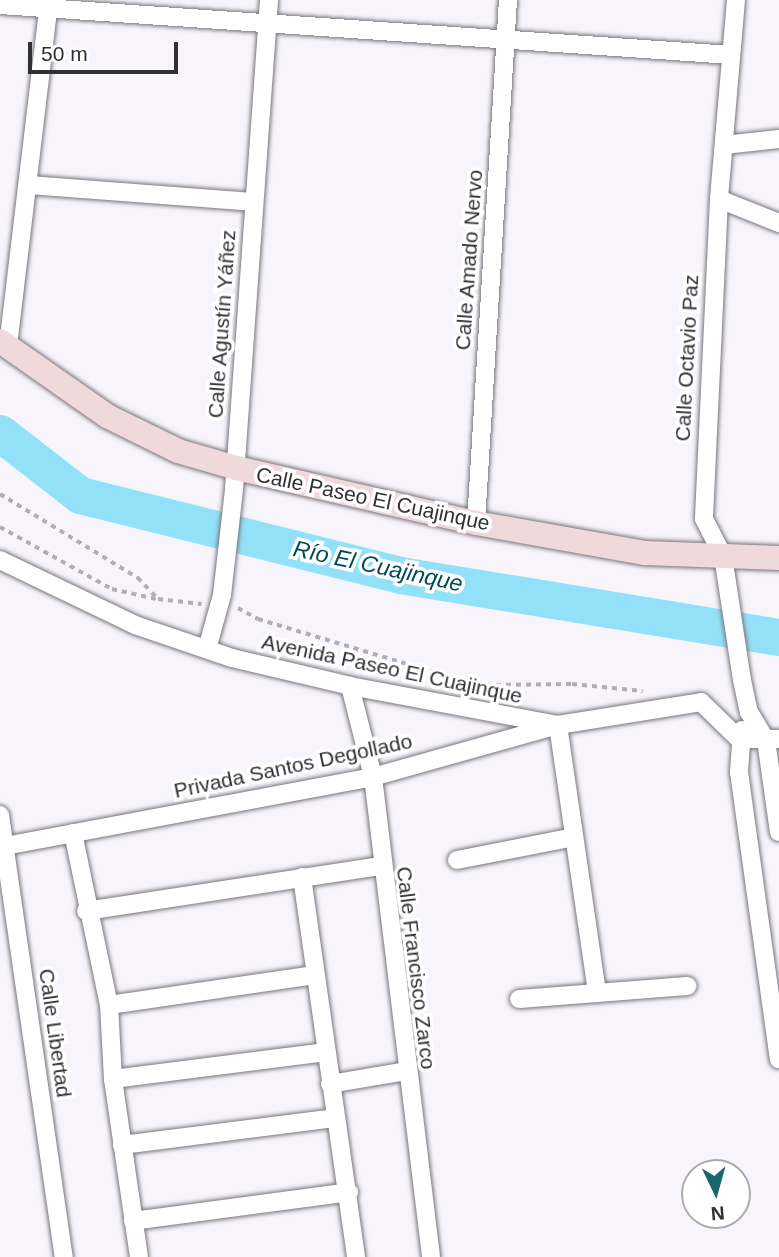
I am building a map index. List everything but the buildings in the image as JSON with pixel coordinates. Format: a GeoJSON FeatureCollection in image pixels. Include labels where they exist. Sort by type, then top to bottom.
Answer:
{"type":"FeatureCollection","features":[{"type":"Feature","properties":{"kind":"street","name":"Calle Agustín Yáñez"},"geometry":{"type":"LineString","coordinates":[[207,649],[236,468],[269,0]]}},
{"type":"Feature","properties":{"kind":"street","name":"Calle Amado Nervo"},"geometry":{"type":"LineString","coordinates":[[475,523],[508,0]]}},
{"type":"Feature","properties":{"kind":"street","name":"Calle Octavio Paz"},"geometry":{"type":"LineString","coordinates":[[736,0],[719,199],[704,519],[725,567],[749,712],[772,740]]}},
{"type":"Feature","properties":{"kind":"street"},"geometry":{"type":"LineString","coordinates":[[0,5],[49,5],[267,26],[506,43],[731,55]]}},
{"type":"Feature","properties":{"kind":"street"},"geometry":{"type":"LineString","coordinates":[[4,343],[16,299],[49,5]]}},
{"type":"Feature","properties":{"kind":"street"},"geometry":{"type":"LineString","coordinates":[[724,145],[779,139]]}},
{"type":"Feature","properties":{"kind":"street"},"geometry":{"type":"LineString","coordinates":[[28,185],[253,202]]}},
{"type":"Feature","properties":{"kind":"street"},"geometry":{"type":"LineString","coordinates":[[719,199],[779,223]]}},
{"type":"Feature","properties":{"kind":"street"},"geometry":{"type":"LineString","coordinates":[[0,286],[16,299]]}},
{"type":"Feature","properties":{"kind":"street","name":"Calle Paseo El Cuajinque"},"geometry":{"type":"LineString","coordinates":[[4,343],[107,416],[178,451],[236,468],[475,523],[725,567],[779,558]]}},
{"type":"Feature","properties":{"kind":"street","name":"Avenida Paseo El Cuajinque"},"geometry":{"type":"LineString","coordinates":[[0,560],[135,625],[207,649],[350,686],[558,725],[701,702],[739,739]]}},
{"type":"Feature","properties":{"kind":"street","name":"Calle Francisco Zarco"},"geometry":{"type":"LineString","coordinates":[[350,686],[373,777],[380,866],[431,1257]]}},
{"type":"Feature","properties":{"kind":"street"},"geometry":{"type":"LineString","coordinates":[[749,712],[739,739],[739,772],[779,1059]]}},
{"type":"Feature","properties":{"kind":"street"},"geometry":{"type":"LineString","coordinates":[[558,725],[597,993]]}},
{"type":"Feature","properties":{"kind":"street","name":"Privada Santos Degollado"},"geometry":{"type":"LineString","coordinates":[[5,846],[373,777],[558,725]]}},
{"type":"Feature","properties":{"kind":"street"},"geometry":{"type":"LineString","coordinates":[[739,739],[772,740],[779,832]]}},
{"type":"Feature","properties":{"kind":"street","name":"Calle Libertad"},"geometry":{"type":"LineString","coordinates":[[0,815],[5,846],[5,885],[64,1257]]}},
{"type":"Feature","properties":{"kind":"street"},"geometry":{"type":"LineString","coordinates":[[73,833],[86,911],[109,1005],[113,1079],[139,1257]]}},
{"type":"Feature","properties":{"kind":"street"},"geometry":{"type":"LineString","coordinates":[[457,860],[574,837]]}},
{"type":"Feature","properties":{"kind":"street"},"geometry":{"type":"LineString","coordinates":[[86,911],[380,866]]}},
{"type":"Feature","properties":{"kind":"street"},"geometry":{"type":"LineString","coordinates":[[302,877],[335,1118],[349,1192],[356,1257]]}},
{"type":"Feature","properties":{"kind":"street"},"geometry":{"type":"LineString","coordinates":[[109,1005],[315,975]]}},
{"type":"Feature","properties":{"kind":"street"},"geometry":{"type":"LineString","coordinates":[[519,999],[687,986]]}},
{"type":"Feature","properties":{"kind":"street"},"geometry":{"type":"LineString","coordinates":[[113,1079],[326,1052]]}},
{"type":"Feature","properties":{"kind":"street"},"geometry":{"type":"LineString","coordinates":[[330,1084],[406,1071]]}},
{"type":"Feature","properties":{"kind":"street"},"geometry":{"type":"LineString","coordinates":[[122,1145],[335,1118]]}},
{"type":"Feature","properties":{"kind":"street"},"geometry":{"type":"LineString","coordinates":[[133,1220],[349,1192]]}},
{"type":"Feature","properties":{"kind":"path"},"geometry":{"type":"LineString","coordinates":[[0,494],[138,578],[158,599]]}},
{"type":"Feature","properties":{"kind":"path"},"geometry":{"type":"LineString","coordinates":[[0,527],[112,589],[158,599],[217,599]]}},
{"type":"Feature","properties":{"kind":"path"},"geometry":{"type":"LineString","coordinates":[[240,608],[258,619],[476,685],[572,684],[652,693]]}},
{"type":"Feature","properties":{"kind":"waterway","name":"Río El Cuajinque"},"geometry":{"type":"LineString","coordinates":[[0,433],[80,495],[400,575],[779,637]]}}]}
